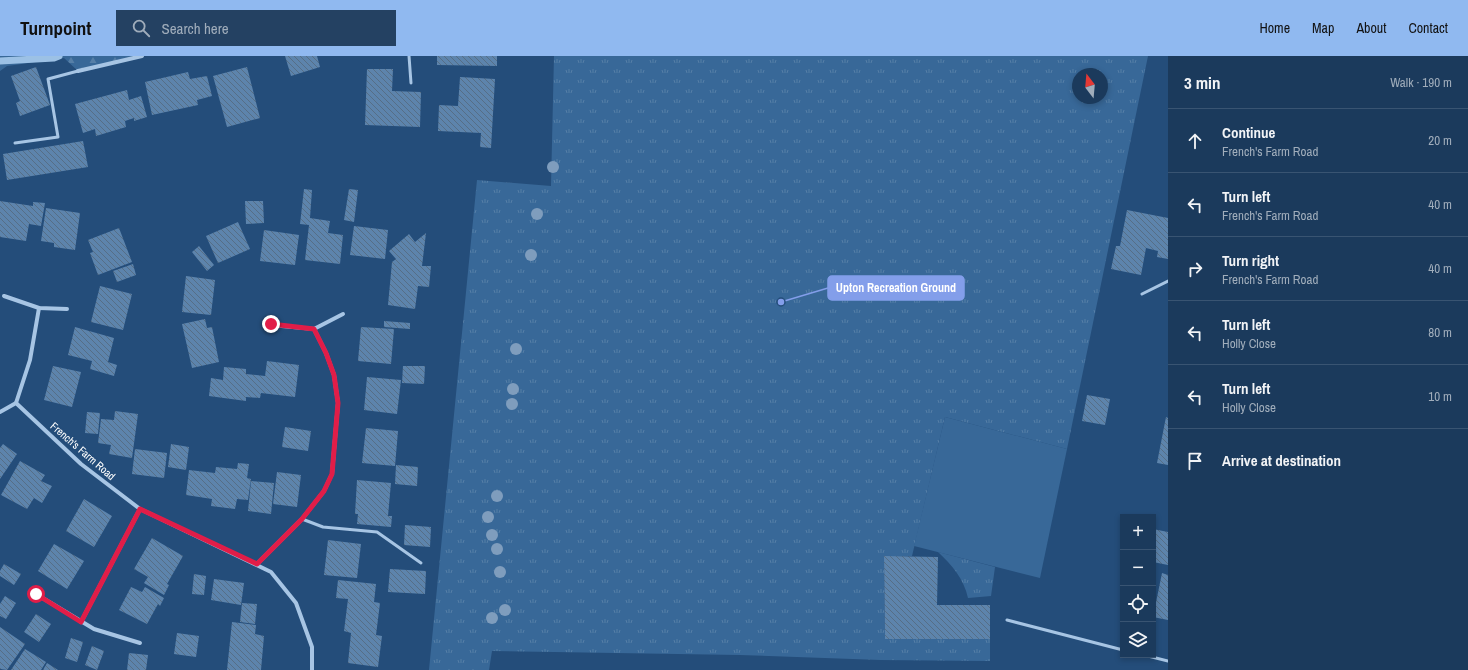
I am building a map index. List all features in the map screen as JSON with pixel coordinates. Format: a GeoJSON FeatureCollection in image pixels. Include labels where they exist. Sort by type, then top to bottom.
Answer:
{"type":"FeatureCollection","features":[{"type":"Feature","properties":{"kind":"street"},"geometry":{"type":"LineString","coordinates":[[78,71],[142,56]]}},
{"type":"Feature","properties":{"kind":"street"},"geometry":{"type":"LineString","coordinates":[[4,296],[39,308],[66,309]]}},
{"type":"Feature","properties":{"kind":"street"},"geometry":{"type":"LineString","coordinates":[[0,412],[16,403],[30,360],[39,308]]}},
{"type":"Feature","properties":{"kind":"street"},"geometry":{"type":"LineString","coordinates":[[271,324],[314,329],[343,314]]}},
{"type":"Feature","properties":{"kind":"street"},"geometry":{"type":"LineString","coordinates":[[257,564],[302,519],[324,491],[332,474],[338,403],[334,375],[326,353],[314,329]]}},
{"type":"Feature","properties":{"kind":"street","name":"French's Farm Road"},"geometry":{"type":"LineString","coordinates":[[16,403],[81,464],[140,509],[272,572],[296,603],[312,648],[312,670]]}},
{"type":"Feature","properties":{"kind":"street"},"geometry":{"type":"LineString","coordinates":[[81,622],[140,509]]}},
{"type":"Feature","properties":{"kind":"street"},"geometry":{"type":"LineString","coordinates":[[36,594],[94,629],[140,643]]}},
{"type":"Feature","properties":{"kind":"lane"},"geometry":{"type":"LineString","coordinates":[[409,56],[411,83]]}},
{"type":"Feature","properties":{"kind":"lane"},"geometry":{"type":"LineString","coordinates":[[16,143],[58,137],[48,79],[78,71]]}},
{"type":"Feature","properties":{"kind":"lane"},"geometry":{"type":"LineString","coordinates":[[1142,294],[1168,281]]}},
{"type":"Feature","properties":{"kind":"lane"},"geometry":{"type":"LineString","coordinates":[[302,519],[324,527],[377,532],[421,564]]}},
{"type":"Feature","properties":{"kind":"lane"},"geometry":{"type":"LineString","coordinates":[[1007,620],[1120,649]]}},
{"type":"Feature","properties":{"kind":"lane"},"geometry":{"type":"LineString","coordinates":[[1156,658],[1168,661]]}},
{"type":"Feature","properties":{"kind":"green space"},"geometry":{"type":"Polygon","coordinates":[[[0,56],[137,56],[78,71],[64,58],[7,66],[0,71],[0,56]]]}},
{"type":"Feature","properties":{"kind":"green space"},"geometry":{"type":"Polygon","coordinates":[[[554,56],[1148,56],[1067,449],[945,417],[912,556],[884,557],[885,639],[990,639],[990,661],[492,651],[489,670],[429,670],[477,180],[551,186],[554,56]]]}},
{"type":"Feature","properties":{"kind":"green space"},"geometry":{"type":"Polygon","coordinates":[[[945,417],[1067,449],[1040,578],[914,546],[945,417]]]}},
{"type":"Feature","properties":{"kind":"green space"},"geometry":{"type":"Polygon","coordinates":[[[938,552],[995,567],[991,596],[968,598],[964,585],[957,573],[938,552]]]}},
{"type":"Feature","properties":{"kind":"building"},"geometry":{"type":"Polygon","coordinates":[[[285,56],[317,56],[320,67],[291,76],[285,56]]]}},
{"type":"Feature","properties":{"kind":"building"},"geometry":{"type":"Polygon","coordinates":[[[437,56],[497,56],[497,66],[437,65],[437,56]]]}},
{"type":"Feature","properties":{"kind":"building"},"geometry":{"type":"Polygon","coordinates":[[[36,67],[50,105],[20,116],[16,103],[20,101],[11,76],[36,67]]]}},
{"type":"Feature","properties":{"kind":"building"},"geometry":{"type":"Polygon","coordinates":[[[247,67],[260,118],[227,127],[213,76],[247,67]]]}},
{"type":"Feature","properties":{"kind":"building"},"geometry":{"type":"Polygon","coordinates":[[[367,69],[393,69],[392,91],[421,92],[420,127],[365,125],[367,69]]]}},
{"type":"Feature","properties":{"kind":"building"},"geometry":{"type":"Polygon","coordinates":[[[188,72],[190,79],[207,76],[212,96],[197,100],[198,105],[152,115],[145,82],[188,72]]]}},
{"type":"Feature","properties":{"kind":"building"},"geometry":{"type":"Polygon","coordinates":[[[460,77],[495,79],[491,148],[480,147],[481,133],[438,131],[439,105],[458,106],[460,77]]]}},
{"type":"Feature","properties":{"kind":"building"},"geometry":{"type":"Polygon","coordinates":[[[127,90],[129,100],[141,96],[147,117],[134,121],[134,118],[125,121],[126,127],[96,136],[95,129],[83,133],[75,104],[127,90]]]}},
{"type":"Feature","properties":{"kind":"building"},"geometry":{"type":"Polygon","coordinates":[[[83,141],[88,167],[7,180],[3,154],[83,141]]]}},
{"type":"Feature","properties":{"kind":"building"},"geometry":{"type":"Polygon","coordinates":[[[304,189],[312,190],[310,218],[330,221],[328,233],[343,235],[340,264],[305,260],[309,225],[300,224],[304,189]]]}},
{"type":"Feature","properties":{"kind":"building"},"geometry":{"type":"Polygon","coordinates":[[[349,189],[358,190],[354,222],[344,220],[349,189]]]}},
{"type":"Feature","properties":{"kind":"building"},"geometry":{"type":"Polygon","coordinates":[[[0,201],[33,206],[33,202],[45,203],[41,226],[29,224],[26,241],[0,237],[0,201]]]}},
{"type":"Feature","properties":{"kind":"building"},"geometry":{"type":"Polygon","coordinates":[[[245,201],[263,201],[264,223],[246,224],[245,201]]]}},
{"type":"Feature","properties":{"kind":"building"},"geometry":{"type":"Polygon","coordinates":[[[46,208],[80,213],[75,250],[54,247],[54,243],[41,241],[46,208]]]}},
{"type":"Feature","properties":{"kind":"building"},"geometry":{"type":"Polygon","coordinates":[[[1127,210],[1168,218],[1168,259],[1157,257],[1158,251],[1146,248],[1141,275],[1111,269],[1116,246],[1120,246],[1127,210]]]}},
{"type":"Feature","properties":{"kind":"building"},"geometry":{"type":"Polygon","coordinates":[[[238,222],[250,249],[218,263],[206,236],[238,222]]]}},
{"type":"Feature","properties":{"kind":"building"},"geometry":{"type":"Polygon","coordinates":[[[354,226],[388,230],[385,259],[350,255],[354,226]]]}},
{"type":"Feature","properties":{"kind":"building"},"geometry":{"type":"Polygon","coordinates":[[[119,228],[132,262],[98,275],[90,253],[93,252],[88,240],[119,228]]]}},
{"type":"Feature","properties":{"kind":"building"},"geometry":{"type":"Polygon","coordinates":[[[264,230],[299,235],[295,265],[260,261],[264,230]]]}},
{"type":"Feature","properties":{"kind":"building"},"geometry":{"type":"Polygon","coordinates":[[[426,233],[422,266],[431,266],[429,287],[418,286],[415,309],[388,305],[392,262],[396,259],[389,251],[409,234],[415,242],[426,233]]]}},
{"type":"Feature","properties":{"kind":"building"},"geometry":{"type":"Polygon","coordinates":[[[199,246],[214,265],[207,271],[192,252],[199,246]]]}},
{"type":"Feature","properties":{"kind":"building"},"geometry":{"type":"Polygon","coordinates":[[[133,264],[136,275],[117,282],[113,271],[133,264]]]}},
{"type":"Feature","properties":{"kind":"building"},"geometry":{"type":"Polygon","coordinates":[[[186,276],[215,280],[211,315],[182,312],[186,276]]]}},
{"type":"Feature","properties":{"kind":"building"},"geometry":{"type":"Polygon","coordinates":[[[100,286],[132,294],[123,330],[91,322],[100,286]]]}},
{"type":"Feature","properties":{"kind":"building"},"geometry":{"type":"Polygon","coordinates":[[[205,319],[207,328],[212,327],[219,362],[192,368],[182,324],[205,319]]]}},
{"type":"Feature","properties":{"kind":"building"},"geometry":{"type":"Polygon","coordinates":[[[384,321],[410,323],[410,329],[384,327],[384,321]]]}},
{"type":"Feature","properties":{"kind":"building"},"geometry":{"type":"Polygon","coordinates":[[[75,327],[114,338],[108,362],[117,365],[114,376],[90,369],[92,361],[68,355],[75,327]]]}},
{"type":"Feature","properties":{"kind":"building"},"geometry":{"type":"Polygon","coordinates":[[[361,327],[394,329],[391,364],[358,361],[361,327]]]}},
{"type":"Feature","properties":{"kind":"building"},"geometry":{"type":"Polygon","coordinates":[[[267,361],[299,365],[295,397],[261,393],[260,398],[246,397],[246,401],[209,396],[211,378],[223,380],[224,367],[246,369],[246,374],[265,376],[267,361]]]}},
{"type":"Feature","properties":{"kind":"building"},"geometry":{"type":"Polygon","coordinates":[[[53,366],[81,372],[72,407],[44,400],[53,366]]]}},
{"type":"Feature","properties":{"kind":"building"},"geometry":{"type":"Polygon","coordinates":[[[403,366],[425,366],[424,384],[402,383],[403,366]]]}},
{"type":"Feature","properties":{"kind":"building"},"geometry":{"type":"Polygon","coordinates":[[[367,377],[401,380],[397,414],[364,410],[367,377]]]}},
{"type":"Feature","properties":{"kind":"building"},"geometry":{"type":"Polygon","coordinates":[[[1087,395],[1110,399],[1105,425],[1082,421],[1087,395]]]}},
{"type":"Feature","properties":{"kind":"building"},"geometry":{"type":"Polygon","coordinates":[[[115,411],[138,414],[132,458],[109,454],[111,445],[98,443],[101,419],[114,420],[115,411]]]}},
{"type":"Feature","properties":{"kind":"building"},"geometry":{"type":"Polygon","coordinates":[[[87,412],[100,413],[98,434],[85,433],[87,412]]]}},
{"type":"Feature","properties":{"kind":"building"},"geometry":{"type":"Polygon","coordinates":[[[1166,417],[1168,418],[1168,465],[1157,463],[1166,417]]]}},
{"type":"Feature","properties":{"kind":"building"},"geometry":{"type":"Polygon","coordinates":[[[285,427],[311,431],[308,451],[282,447],[285,427]]]}},
{"type":"Feature","properties":{"kind":"building"},"geometry":{"type":"Polygon","coordinates":[[[366,428],[398,431],[395,466],[362,463],[366,428]]]}},
{"type":"Feature","properties":{"kind":"building"},"geometry":{"type":"Polygon","coordinates":[[[3,444],[17,454],[0,479],[0,448],[3,444]]]}},
{"type":"Feature","properties":{"kind":"building"},"geometry":{"type":"Polygon","coordinates":[[[171,444],[189,447],[186,470],[168,467],[171,444]]]}},
{"type":"Feature","properties":{"kind":"building"},"geometry":{"type":"Polygon","coordinates":[[[135,449],[167,453],[164,478],[132,474],[135,449]]]}},
{"type":"Feature","properties":{"kind":"building"},"geometry":{"type":"Polygon","coordinates":[[[20,461],[45,475],[41,481],[52,486],[42,503],[34,498],[27,509],[1,495],[20,461]]]}},
{"type":"Feature","properties":{"kind":"building"},"geometry":{"type":"Polygon","coordinates":[[[238,463],[249,464],[247,478],[251,479],[248,500],[237,499],[235,509],[211,506],[212,499],[186,495],[189,470],[215,473],[216,467],[237,469],[238,463]]]}},
{"type":"Feature","properties":{"kind":"building"},"geometry":{"type":"Polygon","coordinates":[[[396,465],[418,467],[417,486],[395,484],[396,465]]]}},
{"type":"Feature","properties":{"kind":"building"},"geometry":{"type":"Polygon","coordinates":[[[277,472],[301,475],[297,507],[273,504],[277,472]]]}},
{"type":"Feature","properties":{"kind":"building"},"geometry":{"type":"Polygon","coordinates":[[[357,480],[391,483],[388,516],[392,516],[391,527],[357,524],[358,514],[355,514],[357,480]]]}},
{"type":"Feature","properties":{"kind":"building"},"geometry":{"type":"Polygon","coordinates":[[[251,481],[274,483],[271,514],[248,511],[251,481]]]}},
{"type":"Feature","properties":{"kind":"building"},"geometry":{"type":"Polygon","coordinates":[[[84,499],[112,516],[94,547],[66,531],[84,499]]]}},
{"type":"Feature","properties":{"kind":"building"},"geometry":{"type":"Polygon","coordinates":[[[405,525],[431,527],[430,547],[404,545],[405,525]]]}},
{"type":"Feature","properties":{"kind":"building"},"geometry":{"type":"Polygon","coordinates":[[[1156,530],[1168,532],[1168,565],[1156,563],[1156,530]]]}},
{"type":"Feature","properties":{"kind":"building"},"geometry":{"type":"Polygon","coordinates":[[[152,538],[183,556],[167,584],[169,585],[164,595],[144,583],[148,577],[134,569],[152,538]]]}},
{"type":"Feature","properties":{"kind":"building"},"geometry":{"type":"Polygon","coordinates":[[[328,540],[361,544],[357,578],[324,575],[328,540]]]}},
{"type":"Feature","properties":{"kind":"building"},"geometry":{"type":"Polygon","coordinates":[[[54,544],[84,561],[67,589],[38,571],[54,544]]]}},
{"type":"Feature","properties":{"kind":"building"},"geometry":{"type":"Polygon","coordinates":[[[884,556],[938,557],[937,605],[990,605],[990,639],[885,639],[884,556]]]}},
{"type":"Feature","properties":{"kind":"building"},"geometry":{"type":"Polygon","coordinates":[[[4,564],[21,574],[14,585],[0,576],[0,571],[4,564]]]}},
{"type":"Feature","properties":{"kind":"building"},"geometry":{"type":"Polygon","coordinates":[[[390,569],[426,571],[425,594],[388,592],[390,569]]]}},
{"type":"Feature","properties":{"kind":"building"},"geometry":{"type":"Polygon","coordinates":[[[1162,573],[1168,575],[1168,620],[1156,618],[1156,602],[1162,573]]]}},
{"type":"Feature","properties":{"kind":"building"},"geometry":{"type":"Polygon","coordinates":[[[194,574],[206,576],[204,595],[192,594],[194,574]]]}},
{"type":"Feature","properties":{"kind":"building"},"geometry":{"type":"Polygon","coordinates":[[[214,579],[244,583],[241,605],[211,600],[214,579]]]}},
{"type":"Feature","properties":{"kind":"building"},"geometry":{"type":"Polygon","coordinates":[[[338,580],[376,584],[374,602],[380,603],[376,635],[382,636],[378,667],[348,663],[351,633],[344,631],[348,599],[336,598],[338,580]]]}},
{"type":"Feature","properties":{"kind":"building"},"geometry":{"type":"Polygon","coordinates":[[[131,587],[142,592],[145,587],[164,598],[160,606],[158,604],[147,624],[119,610],[131,587]]]}},
{"type":"Feature","properties":{"kind":"building"},"geometry":{"type":"Polygon","coordinates":[[[5,596],[16,603],[6,619],[0,616],[0,604],[5,596]]]}},
{"type":"Feature","properties":{"kind":"building"},"geometry":{"type":"Polygon","coordinates":[[[242,603],[257,604],[255,624],[240,622],[242,603]]]}},
{"type":"Feature","properties":{"kind":"building"},"geometry":{"type":"Polygon","coordinates":[[[36,614],[51,624],[39,642],[24,632],[36,614]]]}},
{"type":"Feature","properties":{"kind":"building"},"geometry":{"type":"Polygon","coordinates":[[[232,622],[256,625],[255,634],[264,636],[261,670],[227,670],[232,622]]]}},
{"type":"Feature","properties":{"kind":"building"},"geometry":{"type":"Polygon","coordinates":[[[0,627],[25,644],[7,670],[0,669],[0,627]]]}},
{"type":"Feature","properties":{"kind":"building"},"geometry":{"type":"Polygon","coordinates":[[[177,633],[199,636],[196,657],[174,654],[177,633]]]}},
{"type":"Feature","properties":{"kind":"building"},"geometry":{"type":"Polygon","coordinates":[[[71,638],[83,642],[77,662],[65,658],[71,638]]]}},
{"type":"Feature","properties":{"kind":"building"},"geometry":{"type":"Polygon","coordinates":[[[92,646],[104,651],[97,670],[85,665],[92,646]]]}},
{"type":"Feature","properties":{"kind":"building"},"geometry":{"type":"Polygon","coordinates":[[[25,649],[46,662],[41,670],[11,670],[25,649]]]}},
{"type":"Feature","properties":{"kind":"building"},"geometry":{"type":"Polygon","coordinates":[[[129,653],[148,655],[146,670],[127,670],[129,653]]]}},
{"type":"Feature","properties":{"kind":"building"},"geometry":{"type":"Polygon","coordinates":[[[47,663],[58,670],[43,670],[47,663]]]}},
{"type":"Feature","properties":{"kind":"waterway"},"geometry":{"type":"LineString","coordinates":[[0,61],[54,58],[59,56]]}},
{"type":"Feature","properties":{"kind":"place","name":"Upton Recreation Ground"},"geometry":{"type":"Point","coordinates":[781,302]}},
{"type":"Feature","properties":{"kind":"route"},"geometry":{"type":"LineString","coordinates":[[36,594],[81,622],[140,509],[257,564],[302,519],[324,491],[332,474],[338,403],[334,375],[326,353],[314,329],[271,324]]}}]}
